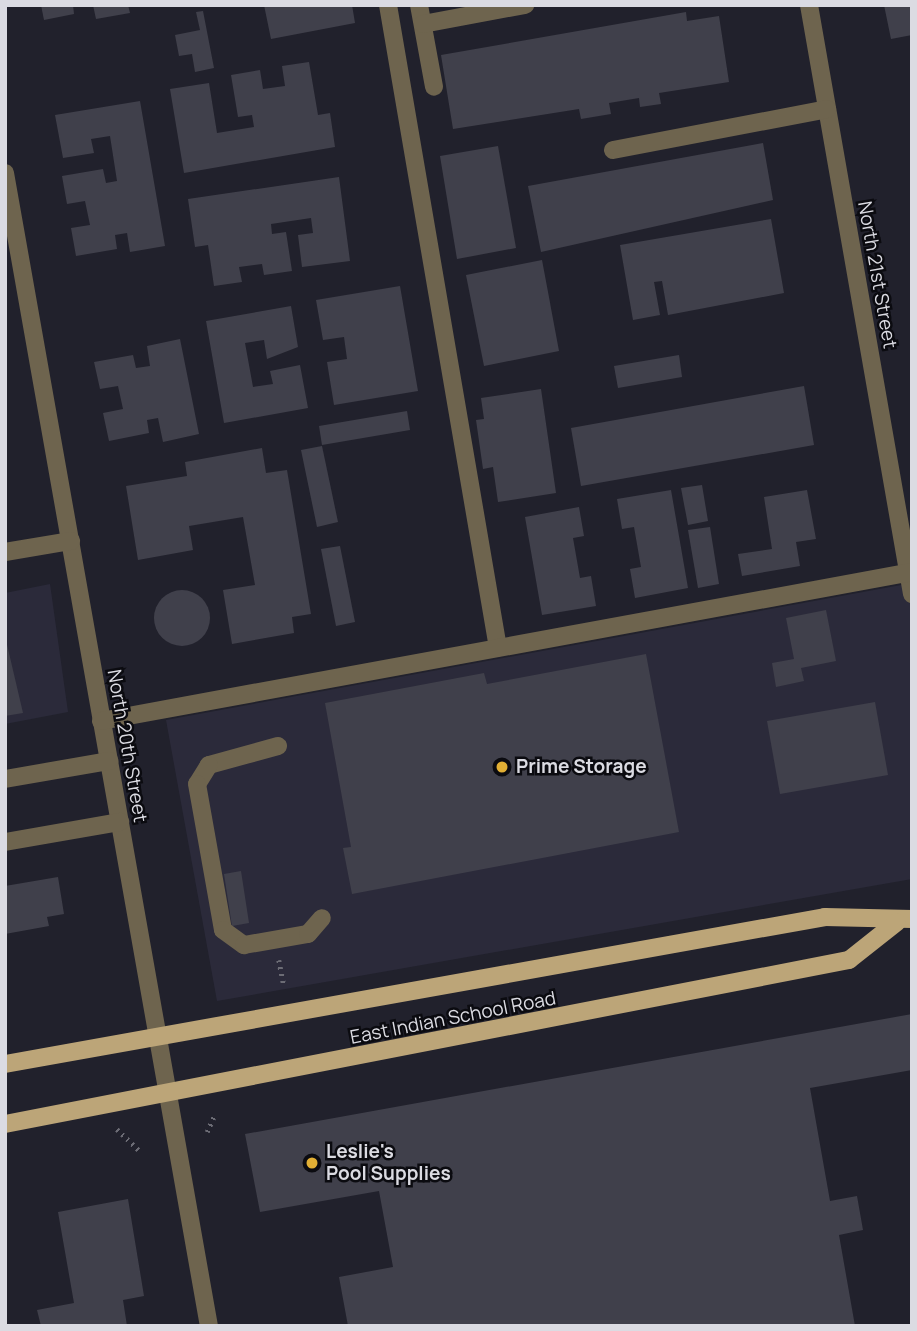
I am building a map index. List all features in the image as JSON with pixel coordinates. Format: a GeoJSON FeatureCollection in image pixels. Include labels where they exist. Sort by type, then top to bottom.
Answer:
{"type":"FeatureCollection","features":[{"type":"Feature","properties":{"kind":"main road","name":"East Indian School Road"},"geometry":{"type":"LineString","coordinates":[[5,1064],[825,917],[904,920]]}},
{"type":"Feature","properties":{"kind":"main road","name":"East Indian School Road"},"geometry":{"type":"LineString","coordinates":[[5,1124],[167,1096],[849,960],[904,920]]}},
{"type":"Feature","properties":{"kind":"street"},"geometry":{"type":"LineString","coordinates":[[388,5],[498,648]]}},
{"type":"Feature","properties":{"kind":"street"},"geometry":{"type":"LineString","coordinates":[[419,5],[434,87]]}},
{"type":"Feature","properties":{"kind":"street"},"geometry":{"type":"LineString","coordinates":[[423,24],[525,5]]}},
{"type":"Feature","properties":{"kind":"street","name":"North 21st Street"},"geometry":{"type":"LineString","coordinates":[[808,5],[912,594]]}},
{"type":"Feature","properties":{"kind":"street"},"geometry":{"type":"LineString","coordinates":[[612,150],[827,109]]}},
{"type":"Feature","properties":{"kind":"street","name":"North 20th Street"},"geometry":{"type":"LineString","coordinates":[[5,173],[11,243],[71,541],[209,1326]]}},
{"type":"Feature","properties":{"kind":"street"},"geometry":{"type":"LineString","coordinates":[[8,551],[71,541]]}},
{"type":"Feature","properties":{"kind":"street"},"geometry":{"type":"LineString","coordinates":[[101,721],[910,572]]}},
{"type":"Feature","properties":{"kind":"street"},"geometry":{"type":"LineString","coordinates":[[278,746],[209,765],[197,784],[223,930],[244,945],[308,934],[322,918]]}},
{"type":"Feature","properties":{"kind":"street"},"geometry":{"type":"LineString","coordinates":[[5,779],[109,761]]}},
{"type":"Feature","properties":{"kind":"street"},"geometry":{"type":"LineString","coordinates":[[5,842],[120,822]]}},
{"type":"Feature","properties":{"kind":"path"},"geometry":{"type":"LineString","coordinates":[[276,949],[284,986]]}},
{"type":"Feature","properties":{"kind":"path"},"geometry":{"type":"LineString","coordinates":[[207,1132],[215,1114]]}},
{"type":"Feature","properties":{"kind":"path"},"geometry":{"type":"LineString","coordinates":[[117,1129],[139,1150]]}},
{"type":"Feature","properties":{"kind":"shaded area"},"geometry":{"type":"Polygon","coordinates":[[[912,583],[912,879],[217,1001],[166,720],[912,583]]]}},
{"type":"Feature","properties":{"kind":"shaded area"},"geometry":{"type":"Polygon","coordinates":[[[50,584],[68,712],[5,724],[5,593],[50,584]]]}},
{"type":"Feature","properties":{"kind":"building"},"geometry":{"type":"Polygon","coordinates":[[[41,5],[73,5],[74,14],[44,20],[41,5]]]}},
{"type":"Feature","properties":{"kind":"building"},"geometry":{"type":"Polygon","coordinates":[[[93,5],[128,5],[130,13],[96,19],[93,5]]]}},
{"type":"Feature","properties":{"kind":"building"},"geometry":{"type":"Polygon","coordinates":[[[264,5],[352,5],[355,23],[271,39],[264,5]]]}},
{"type":"Feature","properties":{"kind":"building"},"geometry":{"type":"Polygon","coordinates":[[[884,5],[912,5],[912,35],[891,39],[884,5]]]}},
{"type":"Feature","properties":{"kind":"building"},"geometry":{"type":"Polygon","coordinates":[[[203,11],[214,68],[195,72],[192,54],[179,56],[175,35],[200,30],[196,12],[203,11]]]}},
{"type":"Feature","properties":{"kind":"building"},"geometry":{"type":"Polygon","coordinates":[[[686,12],[687,21],[719,16],[729,82],[659,93],[661,104],[640,107],[639,98],[609,103],[611,114],[581,119],[579,109],[453,129],[441,55],[686,12]]]}},
{"type":"Feature","properties":{"kind":"building"},"geometry":{"type":"Polygon","coordinates":[[[309,62],[318,115],[330,113],[335,147],[184,173],[170,89],[209,83],[217,133],[254,127],[252,115],[238,117],[231,75],[260,70],[263,89],[285,86],[282,66],[309,62]]]}},
{"type":"Feature","properties":{"kind":"building"},"geometry":{"type":"Polygon","coordinates":[[[140,101],[165,246],[130,252],[127,233],[115,235],[117,249],[76,256],[71,228],[90,225],[85,201],[67,204],[62,176],[103,169],[106,183],[117,181],[110,136],[91,139],[94,153],[63,158],[55,115],[140,101]]]}},
{"type":"Feature","properties":{"kind":"building"},"geometry":{"type":"Polygon","coordinates":[[[763,143],[773,200],[541,252],[528,186],[763,143]]]}},
{"type":"Feature","properties":{"kind":"building"},"geometry":{"type":"Polygon","coordinates":[[[498,146],[516,248],[457,259],[440,156],[498,146]]]}},
{"type":"Feature","properties":{"kind":"building"},"geometry":{"type":"Polygon","coordinates":[[[339,177],[350,261],[302,267],[298,235],[313,233],[311,218],[271,224],[272,234],[286,232],[292,271],[264,275],[262,264],[239,267],[242,282],[214,286],[208,245],[195,247],[188,199],[339,177]]]}},
{"type":"Feature","properties":{"kind":"building"},"geometry":{"type":"Polygon","coordinates":[[[771,219],[784,293],[668,315],[662,281],[654,282],[660,315],[633,320],[620,245],[771,219]]]}},
{"type":"Feature","properties":{"kind":"building"},"geometry":{"type":"Polygon","coordinates":[[[542,260],[559,351],[484,366],[466,275],[542,260]]]}},
{"type":"Feature","properties":{"kind":"building"},"geometry":{"type":"Polygon","coordinates":[[[400,286],[418,391],[334,405],[327,362],[347,359],[344,337],[323,340],[316,300],[400,286]]]}},
{"type":"Feature","properties":{"kind":"building"},"geometry":{"type":"Polygon","coordinates":[[[291,306],[298,347],[267,359],[264,340],[245,343],[253,387],[273,384],[270,371],[300,365],[308,408],[224,423],[206,321],[291,306]]]}},
{"type":"Feature","properties":{"kind":"building"},"geometry":{"type":"Polygon","coordinates":[[[180,339],[199,434],[163,442],[158,418],[147,420],[149,433],[109,441],[103,413],[123,409],[118,386],[100,389],[94,362],[133,355],[136,368],[150,366],[147,346],[180,339]]]}},
{"type":"Feature","properties":{"kind":"building"},"geometry":{"type":"Polygon","coordinates":[[[679,355],[682,377],[618,388],[614,366],[679,355]]]}},
{"type":"Feature","properties":{"kind":"building"},"geometry":{"type":"Polygon","coordinates":[[[804,386],[814,445],[581,486],[571,428],[804,386]]]}},
{"type":"Feature","properties":{"kind":"building"},"geometry":{"type":"Polygon","coordinates":[[[541,389],[556,493],[498,502],[493,467],[483,469],[476,420],[484,419],[481,398],[541,389]]]}},
{"type":"Feature","properties":{"kind":"building"},"geometry":{"type":"Polygon","coordinates":[[[407,411],[410,430],[322,445],[319,426],[407,411]]]}},
{"type":"Feature","properties":{"kind":"building"},"geometry":{"type":"Polygon","coordinates":[[[322,446],[338,522],[317,527],[301,450],[322,446]]]}},
{"type":"Feature","properties":{"kind":"building"},"geometry":{"type":"Polygon","coordinates":[[[262,448],[266,473],[287,470],[311,614],[292,617],[294,633],[232,644],[223,590],[255,585],[243,517],[189,526],[193,550],[138,560],[126,486],[187,476],[185,462],[262,448]]]}},
{"type":"Feature","properties":{"kind":"building"},"geometry":{"type":"Polygon","coordinates":[[[702,485],[708,521],[688,525],[681,488],[702,485]]]}},
{"type":"Feature","properties":{"kind":"building"},"geometry":{"type":"Polygon","coordinates":[[[671,490],[688,588],[635,598],[630,569],[641,567],[634,527],[622,529],[617,499],[671,490]]]}},
{"type":"Feature","properties":{"kind":"building"},"geometry":{"type":"Polygon","coordinates":[[[807,490],[816,539],[796,542],[800,566],[742,576],[738,554],[772,549],[764,497],[807,490]]]}},
{"type":"Feature","properties":{"kind":"building"},"geometry":{"type":"Polygon","coordinates":[[[579,507],[584,536],[573,538],[580,578],[591,576],[596,606],[542,615],[525,517],[579,507]]]}},
{"type":"Feature","properties":{"kind":"building"},"geometry":{"type":"Polygon","coordinates":[[[710,527],[719,584],[698,588],[688,530],[710,527]]]}},
{"type":"Feature","properties":{"kind":"building"},"geometry":{"type":"Polygon","coordinates":[[[340,546],[355,622],[336,626],[321,549],[340,546]]]}},
{"type":"Feature","properties":{"kind":"building"},"geometry":{"type":"Polygon","coordinates":[[[177,590],[187,590],[202,598],[208,607],[208,629],[202,638],[187,646],[177,646],[159,634],[154,623],[154,613],[166,595],[177,590]]]}},
{"type":"Feature","properties":{"kind":"building"},"geometry":{"type":"Polygon","coordinates":[[[826,610],[836,661],[801,668],[804,681],[776,687],[772,663],[794,659],[786,618],[826,610]]]}},
{"type":"Feature","properties":{"kind":"building"},"geometry":{"type":"Polygon","coordinates":[[[5,636],[23,713],[5,716],[5,636]]]}},
{"type":"Feature","properties":{"kind":"building","name":"Prime Storage"},"geometry":{"type":"Polygon","coordinates":[[[646,654],[679,832],[352,894],[343,848],[351,847],[325,703],[484,673],[487,684],[646,654]]]}},
{"type":"Feature","properties":{"kind":"building"},"geometry":{"type":"Polygon","coordinates":[[[875,702],[888,775],[780,794],[767,721],[875,702]]]}},
{"type":"Feature","properties":{"kind":"building"},"geometry":{"type":"Polygon","coordinates":[[[241,871],[249,923],[232,926],[224,874],[241,871]]]}},
{"type":"Feature","properties":{"kind":"building"},"geometry":{"type":"Polygon","coordinates":[[[58,877],[64,914],[47,917],[49,926],[5,934],[5,886],[58,877]]]}},
{"type":"Feature","properties":{"kind":"building"},"geometry":{"type":"Polygon","coordinates":[[[912,1014],[912,1070],[810,1088],[830,1201],[857,1196],[863,1230],[839,1235],[855,1326],[348,1326],[339,1277],[393,1267],[379,1191],[260,1212],[245,1134],[912,1014]]]}},
{"type":"Feature","properties":{"kind":"building"},"geometry":{"type":"Polygon","coordinates":[[[128,1199],[144,1296],[123,1300],[127,1326],[41,1326],[37,1310],[74,1303],[58,1212],[128,1199]]]}},
{"type":"Feature","properties":{"kind":"place","name":"Prime Storage"},"geometry":{"type":"Point","coordinates":[502,767]}},
{"type":"Feature","properties":{"kind":"place","name":"Leslie's Pool Supplies"},"geometry":{"type":"Point","coordinates":[312,1163]}}]}
